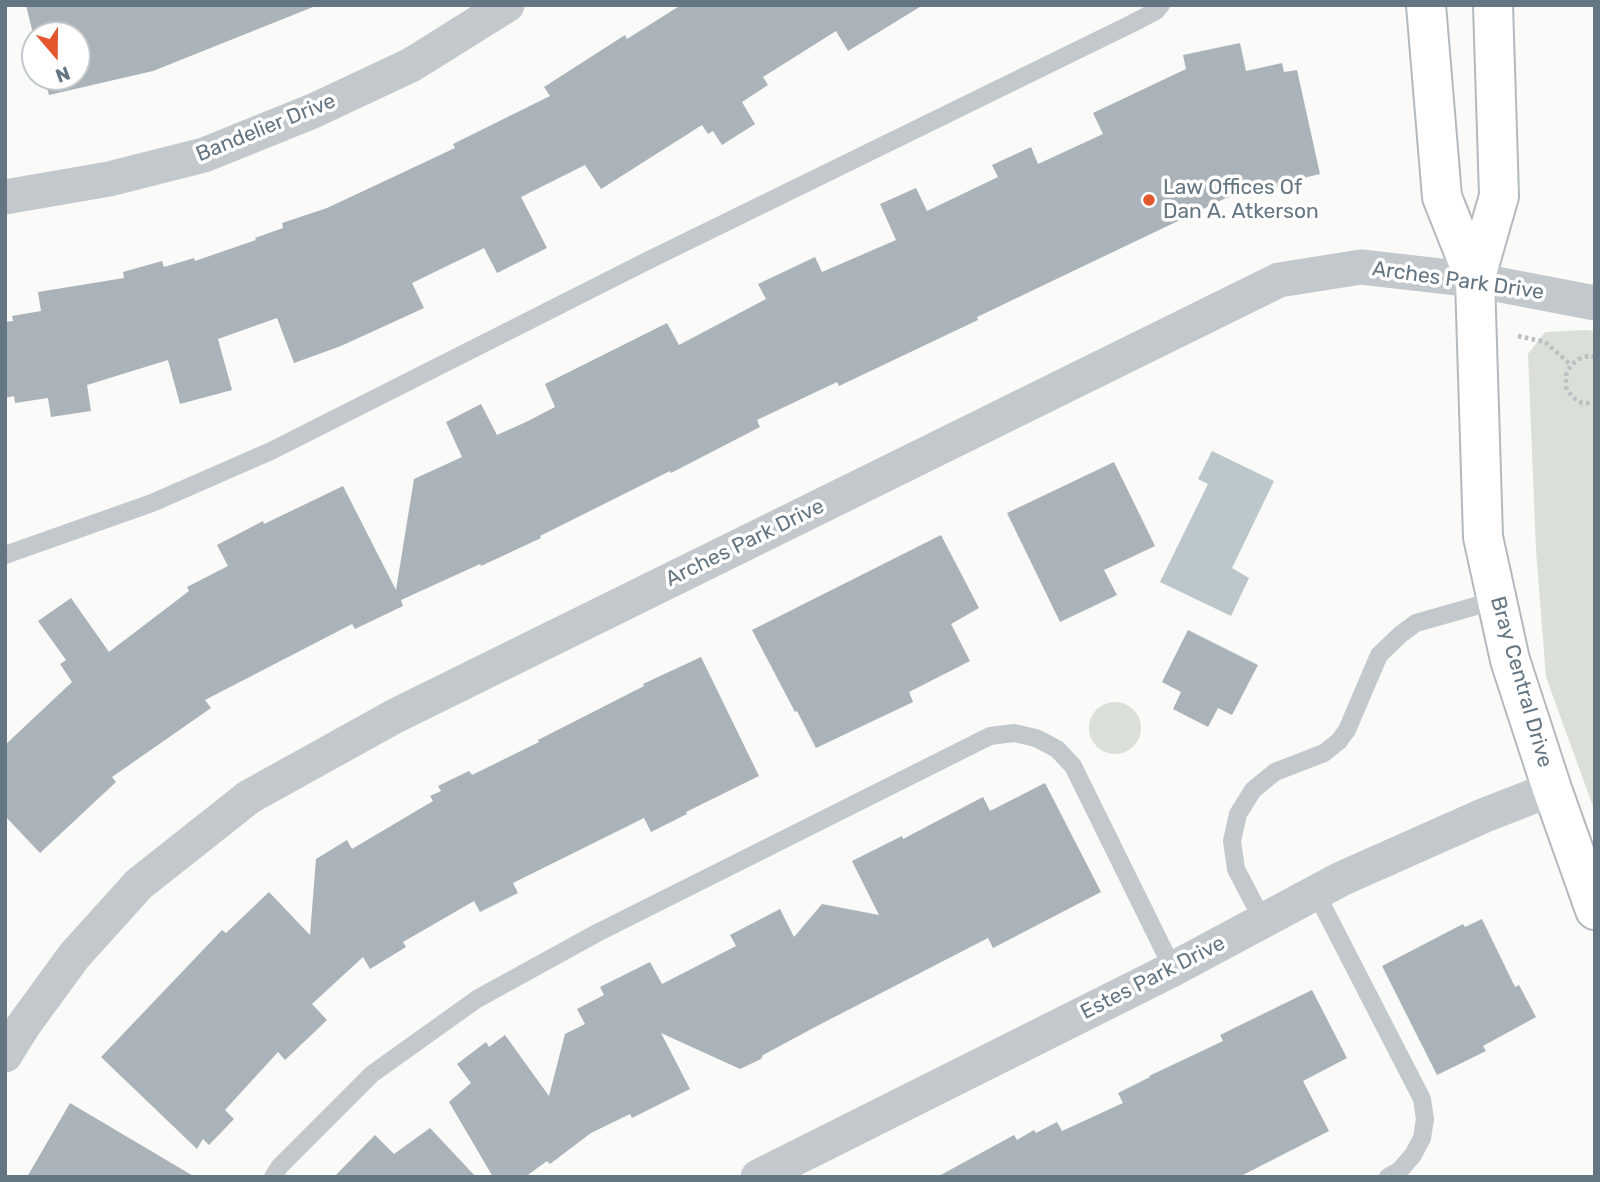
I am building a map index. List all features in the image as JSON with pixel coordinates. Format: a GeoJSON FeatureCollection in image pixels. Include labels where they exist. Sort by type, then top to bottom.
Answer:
{"type":"FeatureCollection","features":[{"type":"Feature","properties":{"kind":"street","name":"Bandelier Drive"},"geometry":{"type":"LineString","coordinates":[[5,197],[109,179],[204,155],[313,111],[411,65],[507,5]]}},
{"type":"Feature","properties":{"kind":"street","name":"Bray Central Drive"},"geometry":{"type":"LineString","coordinates":[[1426,5],[1442,197],[1475,280]]}},
{"type":"Feature","properties":{"kind":"street","name":"Bray Central Drive"},"geometry":{"type":"LineString","coordinates":[[1493,5],[1499,196],[1475,280],[1483,537],[1510,660],[1595,910]]}},
{"type":"Feature","properties":{"kind":"street","name":"Arches Park Drive"},"geometry":{"type":"LineString","coordinates":[[7,1048],[74,956],[139,884],[248,797],[395,716],[1279,280],[1361,267],[1475,280],[1595,303]]}},
{"type":"Feature","properties":{"kind":"street","name":"Estes Park Drive"},"geometry":{"type":"LineString","coordinates":[[758,1177],[1173,969],[1342,879],[1485,815],[1552,789]]}},
{"type":"Feature","properties":{"kind":"lane"},"geometry":{"type":"LineString","coordinates":[[5,555],[152,503],[271,450],[647,261],[1133,23],[1156,11],[1161,5]]}},
{"type":"Feature","properties":{"kind":"lane"},"geometry":{"type":"LineString","coordinates":[[1263,921],[1236,869],[1232,841],[1238,814],[1253,790],[1275,772],[1324,753],[1339,741],[1347,730],[1379,655],[1401,634],[1416,624],[1496,600]]}},
{"type":"Feature","properties":{"kind":"lane"},"geometry":{"type":"LineString","coordinates":[[273,1177],[280,1166],[372,1074],[477,999],[597,933],[990,736],[1014,733],[1036,738],[1057,749],[1073,766],[1173,969]]}},
{"type":"Feature","properties":{"kind":"lane"},"geometry":{"type":"LineString","coordinates":[[1316,893],[1422,1100],[1425,1119],[1422,1138],[1413,1155],[1400,1170],[1388,1177]]}},
{"type":"Feature","properties":{"kind":"path"},"geometry":{"type":"LineString","coordinates":[[1595,357],[1579,359],[1571,365],[1566,375],[1566,387],[1572,397],[1582,402],[1595,403]]}},
{"type":"Feature","properties":{"kind":"shaded area"},"geometry":{"type":"Polygon","coordinates":[[[1595,331],[1595,812],[1546,677],[1536,550],[1528,354],[1545,332],[1595,331]]]}},
{"type":"Feature","properties":{"kind":"shaded area"},"geometry":{"type":"Polygon","coordinates":[[[1212,451],[1274,481],[1232,568],[1249,578],[1231,616],[1160,582],[1208,484],[1198,479],[1212,451]]]}},
{"type":"Feature","properties":{"kind":"shaded area"},"geometry":{"type":"Polygon","coordinates":[[[1115,702],[1125,704],[1133,710],[1139,718],[1139,738],[1133,746],[1125,752],[1115,754],[1105,752],[1097,746],[1091,738],[1089,728],[1091,718],[1097,710],[1105,704],[1115,702]]]}},
{"type":"Feature","properties":{"kind":"building"},"geometry":{"type":"Polygon","coordinates":[[[26,5],[313,5],[153,71],[91,85],[91,21],[30,21],[26,5]]]}},
{"type":"Feature","properties":{"kind":"building"},"geometry":{"type":"Polygon","coordinates":[[[681,5],[923,5],[848,51],[836,31],[763,77],[768,85],[742,102],[755,124],[722,145],[713,131],[708,134],[702,125],[601,189],[585,165],[521,197],[547,248],[497,273],[484,248],[412,283],[424,308],[341,346],[294,363],[277,318],[218,339],[232,390],[180,404],[168,360],[87,385],[91,411],[51,417],[48,398],[15,403],[14,396],[5,398],[5,322],[13,321],[12,316],[41,311],[38,292],[124,278],[123,272],[162,261],[164,267],[194,258],[195,261],[283,228],[282,223],[327,208],[455,148],[453,144],[550,96],[544,87],[625,35],[627,39],[681,5]]]}},
{"type":"Feature","properties":{"kind":"building"},"geometry":{"type":"Polygon","coordinates":[[[1240,43],[1246,71],[1282,63],[1284,72],[1297,70],[1320,174],[1295,180],[1296,183],[1226,198],[839,386],[837,382],[757,420],[760,427],[671,473],[670,471],[540,536],[541,538],[401,600],[403,606],[355,629],[352,624],[205,700],[211,708],[112,777],[116,782],[40,853],[5,816],[5,745],[72,682],[60,664],[66,660],[38,621],[71,598],[109,652],[189,591],[187,587],[228,566],[217,545],[263,521],[264,524],[343,486],[396,590],[414,479],[462,457],[446,422],[481,404],[497,435],[526,422],[555,407],[545,384],[667,323],[679,345],[766,299],[758,284],[815,257],[822,272],[896,240],[880,204],[916,188],[927,211],[998,177],[992,165],[1031,147],[1038,164],[1103,134],[1093,113],[1186,69],[1183,55],[1240,43]]]}},
{"type":"Feature","properties":{"kind":"building"},"geometry":{"type":"Polygon","coordinates":[[[48,91],[66,91],[49,95],[48,91]]]}},
{"type":"Feature","properties":{"kind":"building"},"geometry":{"type":"Polygon","coordinates":[[[1114,462],[1155,546],[1104,570],[1117,595],[1060,622],[1007,513],[1114,462]]]}},
{"type":"Feature","properties":{"kind":"building"},"geometry":{"type":"Polygon","coordinates":[[[941,535],[979,608],[951,624],[970,661],[909,692],[913,702],[816,748],[752,630],[941,535]]]}},
{"type":"Feature","properties":{"kind":"building"},"geometry":{"type":"Polygon","coordinates":[[[1188,630],[1258,665],[1232,715],[1218,708],[1208,727],[1173,709],[1181,692],[1162,682],[1188,630]]]}},
{"type":"Feature","properties":{"kind":"building"},"geometry":{"type":"Polygon","coordinates":[[[701,657],[759,776],[651,832],[644,818],[513,883],[518,893],[480,912],[474,901],[403,942],[406,947],[370,969],[363,957],[312,1004],[327,1020],[285,1060],[278,1052],[225,1110],[234,1119],[209,1145],[203,1139],[197,1149],[101,1057],[222,930],[226,933],[269,892],[310,935],[316,859],[347,840],[352,849],[433,801],[430,796],[441,791],[438,786],[469,771],[472,775],[539,742],[538,740],[644,686],[643,684],[701,657]]]}},
{"type":"Feature","properties":{"kind":"building"},"geometry":{"type":"Polygon","coordinates":[[[1045,783],[1101,892],[993,948],[988,938],[740,1069],[661,1033],[690,1089],[632,1118],[630,1114],[591,1133],[550,1164],[547,1161],[525,1177],[493,1177],[449,1102],[471,1083],[457,1064],[486,1042],[489,1047],[505,1035],[549,1096],[565,1034],[585,1024],[577,1009],[604,995],[600,987],[650,962],[662,984],[736,946],[730,935],[780,909],[794,937],[822,904],[879,915],[852,861],[902,836],[903,839],[983,797],[990,811],[1045,783]]]}},
{"type":"Feature","properties":{"kind":"building"},"geometry":{"type":"Polygon","coordinates":[[[1482,919],[1515,987],[1519,985],[1536,1017],[1483,1046],[1486,1051],[1437,1075],[1382,966],[1463,924],[1465,927],[1482,919]]]}},
{"type":"Feature","properties":{"kind":"building"},"geometry":{"type":"Polygon","coordinates":[[[1312,990],[1347,1058],[1303,1081],[1329,1131],[1239,1177],[937,1177],[1014,1135],[1017,1140],[1034,1130],[1036,1133],[1057,1122],[1062,1131],[1123,1103],[1118,1093],[1223,1041],[1220,1035],[1312,990]]]}},
{"type":"Feature","properties":{"kind":"building"},"geometry":{"type":"Polygon","coordinates":[[[70,1103],[195,1177],[27,1177],[70,1103]]]}},
{"type":"Feature","properties":{"kind":"building"},"geometry":{"type":"Polygon","coordinates":[[[430,1128],[476,1177],[334,1177],[375,1135],[394,1154],[430,1128]]]}},
{"type":"Feature","properties":{"kind":"place","name":"Law Offices Of Dan A. Atkerson"},"geometry":{"type":"Point","coordinates":[1149,200]}}]}
